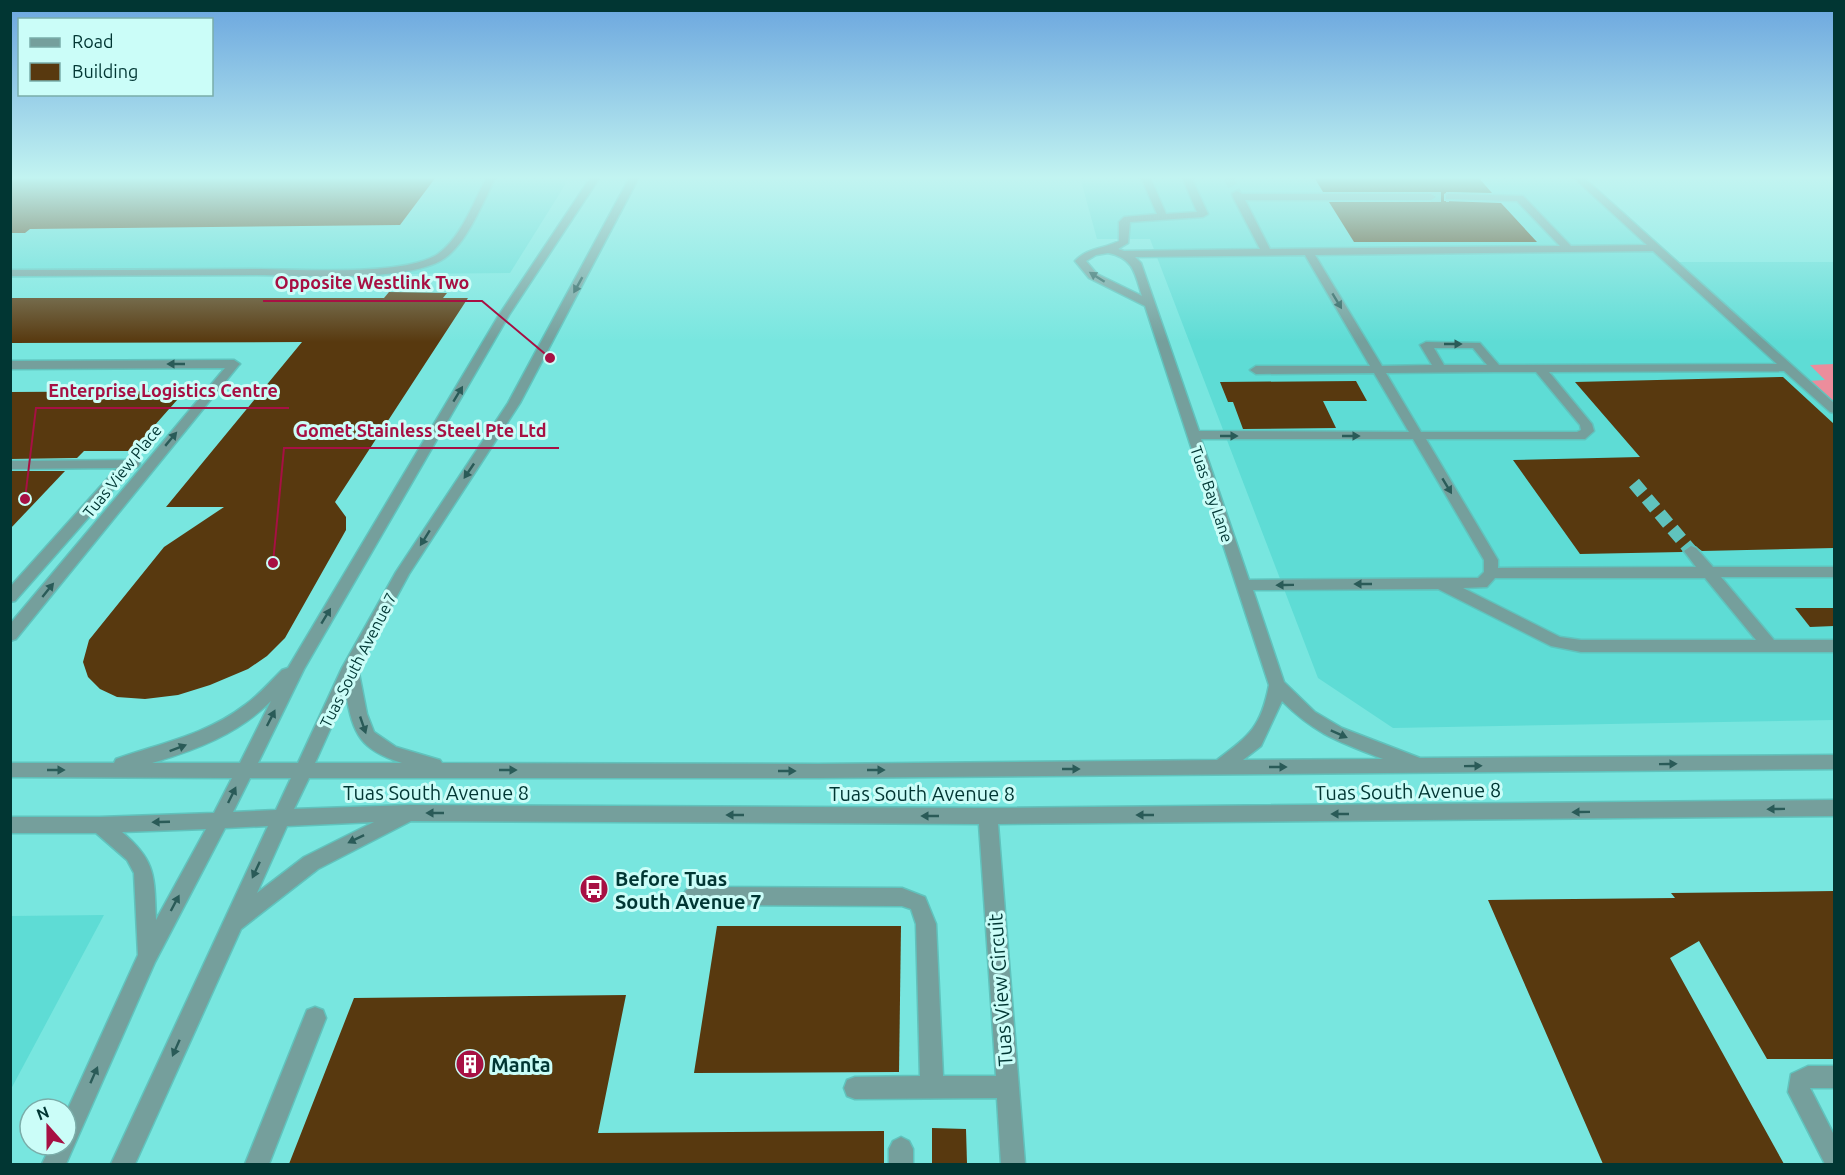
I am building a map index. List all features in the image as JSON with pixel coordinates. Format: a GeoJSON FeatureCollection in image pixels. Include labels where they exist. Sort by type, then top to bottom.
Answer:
{"type":"FeatureCollection","features":[{"type":"Feature","properties":{"kind":"street"},"geometry":{"type":"LineString","coordinates":[[10,273],[285,272],[408,268],[428,263],[450,250],[460,232]]}},
{"type":"Feature","properties":{"kind":"street"},"geometry":{"type":"LineString","coordinates":[[78,1111],[148,955],[220,820],[297,667],[504,315],[559,232]]}},
{"type":"Feature","properties":{"kind":"street","name":"Tuas South Avenue 7"},"geometry":{"type":"LineString","coordinates":[[123,1164],[350,668],[403,572],[514,403],[606,232]]}},
{"type":"Feature","properties":{"kind":"street"},"geometry":{"type":"LineString","coordinates":[[1125,232],[1123,243],[1109,250],[1088,253],[1080,261],[1093,276],[1147,303]]}},
{"type":"Feature","properties":{"kind":"street"},"geometry":{"type":"LineString","coordinates":[[1256,232],[1266,252]]}},
{"type":"Feature","properties":{"kind":"street"},"geometry":{"type":"LineString","coordinates":[[1552,232],[1568,249]]}},
{"type":"Feature","properties":{"kind":"street"},"geometry":{"type":"LineString","coordinates":[[1637,232],[1834,409]]}},
{"type":"Feature","properties":{"kind":"street"},"geometry":{"type":"LineString","coordinates":[[1109,250],[1126,254],[1655,248]]}},
{"type":"Feature","properties":{"kind":"street"},"geometry":{"type":"LineString","coordinates":[[1243,585],[1482,583],[1491,573],[1491,560],[1308,251]]}},
{"type":"Feature","properties":{"kind":"street","name":"Tuas Bay Lane"},"geometry":{"type":"LineString","coordinates":[[1126,254],[1136,263],[1147,303],[1277,685],[1310,717],[1336,733],[1422,766]]}},
{"type":"Feature","properties":{"kind":"street"},"geometry":{"type":"LineString","coordinates":[[1441,370],[1426,345],[1476,345],[1497,370]]}},
{"type":"Feature","properties":{"kind":"street","name":"Tuas View Place"},"geometry":{"type":"LineString","coordinates":[[10,365],[234,364],[10,635]]}},
{"type":"Feature","properties":{"kind":"street"},"geometry":{"type":"LineString","coordinates":[[1256,370],[1789,367]]}},
{"type":"Feature","properties":{"kind":"street"},"geometry":{"type":"LineString","coordinates":[[1192,435],[1580,436],[1588,431],[1586,424],[1541,370]]}},
{"type":"Feature","properties":{"kind":"street"},"geometry":{"type":"LineString","coordinates":[[10,597],[128,464]]}},
{"type":"Feature","properties":{"kind":"street"},"geometry":{"type":"LineString","coordinates":[[10,465],[151,464]]}},
{"type":"Feature","properties":{"kind":"street"},"geometry":{"type":"LineString","coordinates":[[1691,551],[1770,646]]}},
{"type":"Feature","properties":{"kind":"street"},"geometry":{"type":"LineString","coordinates":[[1491,573],[1834,572]]}},
{"type":"Feature","properties":{"kind":"street"},"geometry":{"type":"LineString","coordinates":[[1438,583],[1557,642],[1581,646],[1834,646]]}},
{"type":"Feature","properties":{"kind":"street"},"geometry":{"type":"LineString","coordinates":[[102,770],[178,749],[215,732],[250,710],[297,667]]}},
{"type":"Feature","properties":{"kind":"street"},"geometry":{"type":"LineString","coordinates":[[350,668],[361,720],[368,737],[384,749],[449,770]]}},
{"type":"Feature","properties":{"kind":"street"},"geometry":{"type":"LineString","coordinates":[[1220,768],[1255,741],[1273,707],[1277,685]]}},
{"type":"Feature","properties":{"kind":"street","name":"Tuas South Avenue 8"},"geometry":{"type":"LineString","coordinates":[[10,770],[1220,768],[1834,762]]}},
{"type":"Feature","properties":{"kind":"street","name":"Tuas South Avenue 8"},"geometry":{"type":"LineString","coordinates":[[10,825],[100,825],[409,813],[988,816],[1834,808]]}},
{"type":"Feature","properties":{"kind":"street"},"geometry":{"type":"LineString","coordinates":[[232,924],[311,863],[409,813]]}},
{"type":"Feature","properties":{"kind":"street","name":"Tuas View Circuit"},"geometry":{"type":"LineString","coordinates":[[988,816],[1013,1164]]}},
{"type":"Feature","properties":{"kind":"street"},"geometry":{"type":"LineString","coordinates":[[100,825],[134,854],[144,872],[148,955]]}},
{"type":"Feature","properties":{"kind":"street"},"geometry":{"type":"LineString","coordinates":[[693,896],[902,897],[918,903],[926,924],[932,1088]]}},
{"type":"Feature","properties":{"kind":"street"},"geometry":{"type":"LineString","coordinates":[[257,1164],[315,1018]]}},
{"type":"Feature","properties":{"kind":"street"},"geometry":{"type":"LineString","coordinates":[[1834,1077],[1808,1077],[1800,1082],[1799,1092],[1834,1158]]}},
{"type":"Feature","properties":{"kind":"street"},"geometry":{"type":"LineString","coordinates":[[855,1088],[1007,1088]]}},
{"type":"Feature","properties":{"kind":"shaded area"},"geometry":{"type":"Polygon","coordinates":[[[11,232],[536,232],[510,273],[11,278],[11,232]]]}},
{"type":"Feature","properties":{"kind":"shaded area"},"geometry":{"type":"Polygon","coordinates":[[[1095,232],[1644,232],[1677,262],[1834,262],[1834,720],[1393,728],[1318,678],[1150,239],[1097,239],[1095,232]]]}},
{"type":"Feature","properties":{"kind":"shaded area"},"geometry":{"type":"Polygon","coordinates":[[[1834,364],[1834,403],[1809,381],[1825,380],[1810,365],[1834,364]]]}},
{"type":"Feature","properties":{"kind":"shaded area"},"geometry":{"type":"Polygon","coordinates":[[[104,915],[11,1089],[11,916],[104,915]]]}},
{"type":"Feature","properties":{"kind":"building"},"geometry":{"type":"Polygon","coordinates":[[[1348,232],[1528,232],[1537,242],[1354,242],[1348,232]]]}},
{"type":"Feature","properties":{"kind":"building"},"geometry":{"type":"Polygon","coordinates":[[[389,292],[447,293],[443,298],[468,298],[335,502],[346,517],[346,530],[285,638],[267,656],[248,669],[178,695],[145,699],[117,697],[100,689],[88,677],[83,662],[89,640],[164,547],[224,507],[166,507],[302,342],[10,343],[10,298],[384,298],[389,292]]]}},
{"type":"Feature","properties":{"kind":"building"},"geometry":{"type":"Polygon","coordinates":[[[1783,377],[1834,424],[1834,548],[1702,551],[1692,544],[1682,552],[1580,554],[1513,460],[1640,457],[1575,382],[1783,377]]]}},
{"type":"Feature","properties":{"kind":"building"},"geometry":{"type":"Polygon","coordinates":[[[1356,381],[1367,401],[1323,401],[1336,428],[1243,429],[1233,402],[1228,402],[1220,382],[1356,381]]]}},
{"type":"Feature","properties":{"kind":"building"},"geometry":{"type":"Polygon","coordinates":[[[185,391],[132,451],[84,451],[77,458],[10,459],[10,392],[185,391]]]}},
{"type":"Feature","properties":{"kind":"building"},"geometry":{"type":"Polygon","coordinates":[[[10,471],[65,471],[10,529],[10,471]]]}},
{"type":"Feature","properties":{"kind":"building"},"geometry":{"type":"Polygon","coordinates":[[[1795,608],[1834,608],[1834,626],[1810,627],[1795,608]]]}},
{"type":"Feature","properties":{"kind":"building"},"geometry":{"type":"Polygon","coordinates":[[[1834,891],[1834,1059],[1767,1059],[1699,941],[1670,958],[1784,1164],[1603,1164],[1488,900],[1675,898],[1671,893],[1834,891]]]}},
{"type":"Feature","properties":{"kind":"building"},"geometry":{"type":"Polygon","coordinates":[[[717,926],[901,926],[899,1072],[694,1073],[717,926]]]}},
{"type":"Feature","properties":{"kind":"building","name":"Manta"},"geometry":{"type":"Polygon","coordinates":[[[626,995],[598,1133],[884,1131],[884,1164],[289,1164],[354,998],[626,995]]]}},
{"type":"Feature","properties":{"kind":"building"},"geometry":{"type":"Polygon","coordinates":[[[932,1128],[966,1129],[967,1164],[932,1164],[932,1128]]]}},
{"type":"Feature","properties":{"kind":"tunnel"},"geometry":{"type":"LineString","coordinates":[[1634,483],[1691,551]]}},
{"type":"Feature","properties":{"kind":"place","name":"Opposite Westlink Two"},"geometry":{"type":"Point","coordinates":[550,358]}},
{"type":"Feature","properties":{"kind":"place","name":"Enterprise Logistics Centre"},"geometry":{"type":"Point","coordinates":[25,499]}},
{"type":"Feature","properties":{"kind":"place","name":"Gomet Stainless Steel Pte Ltd"},"geometry":{"type":"Point","coordinates":[273,563]}},
{"type":"Feature","properties":{"kind":"place","name":"Before Tuas South Avenue 7"},"geometry":{"type":"Point","coordinates":[594,889]}},
{"type":"Feature","properties":{"kind":"place","name":"Manta"},"geometry":{"type":"Point","coordinates":[470,1064]}}]}
